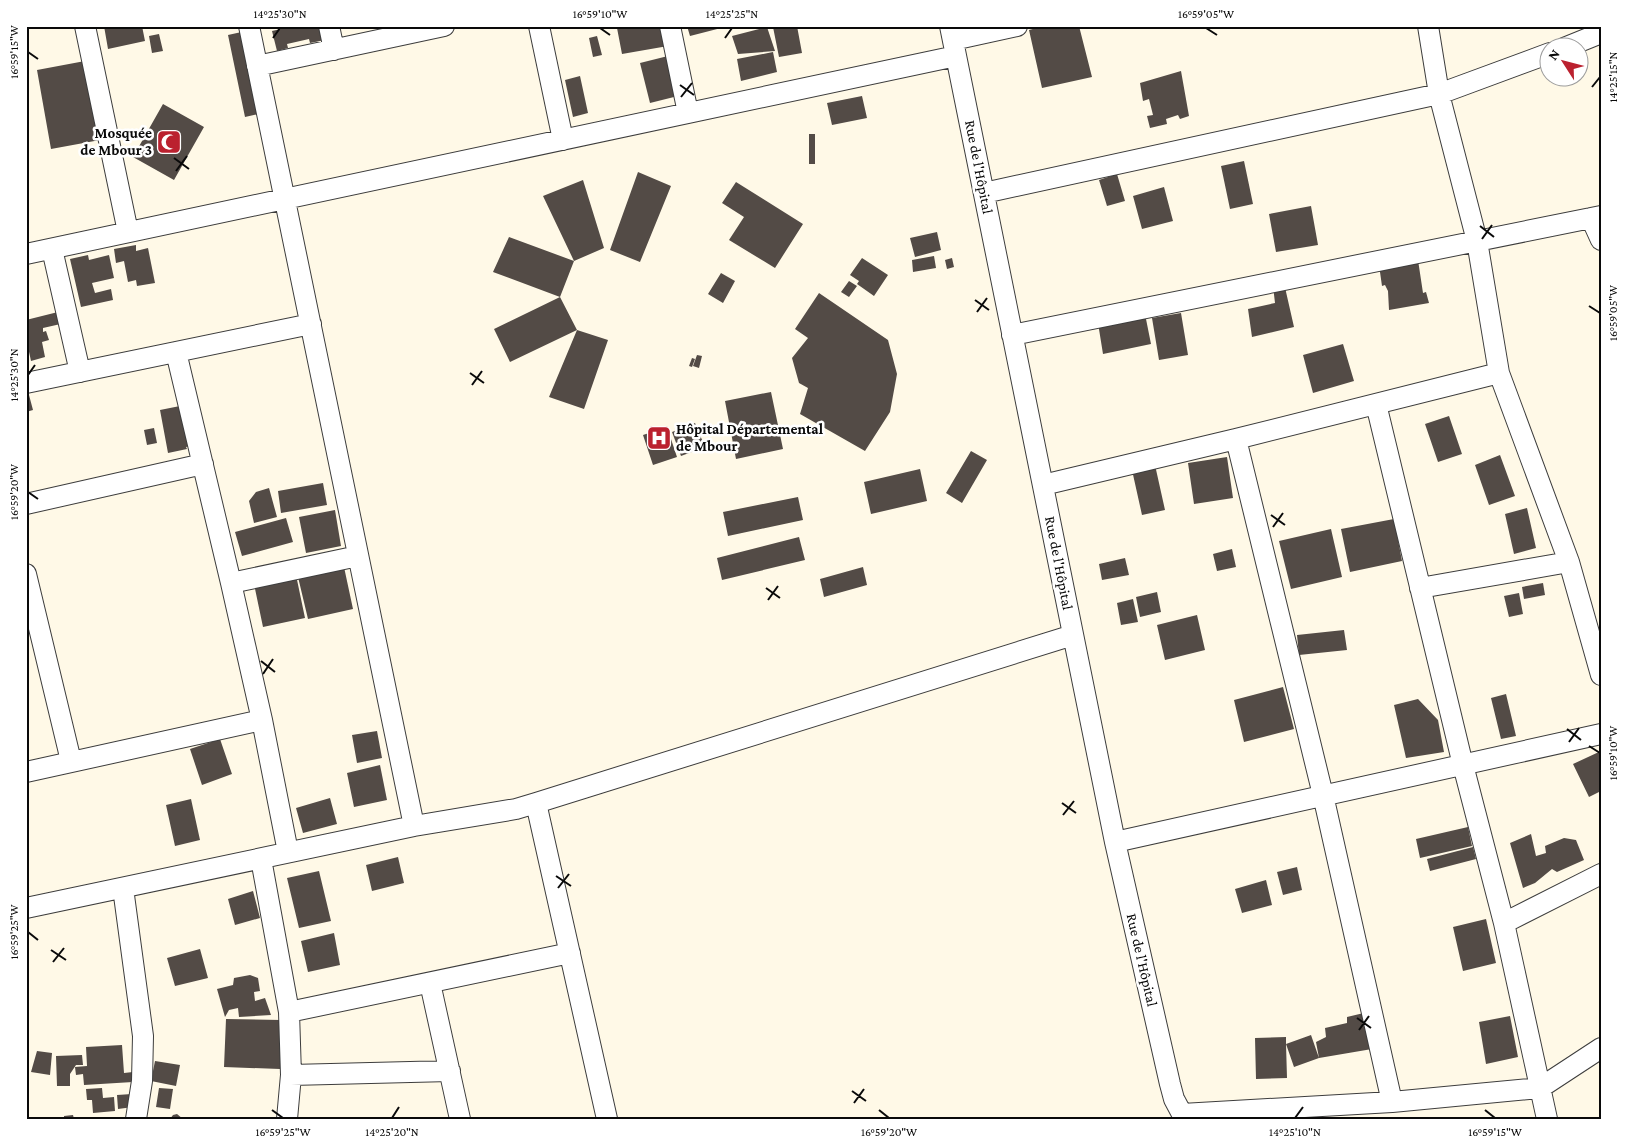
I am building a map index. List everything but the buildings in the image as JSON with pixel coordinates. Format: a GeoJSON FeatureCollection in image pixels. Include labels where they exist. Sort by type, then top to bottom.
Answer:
{"type":"FeatureCollection","features":[{"type":"Feature","properties":{"kind":"street"},"geometry":{"type":"LineString","coordinates":[[85,26],[128,232]]}},
{"type":"Feature","properties":{"kind":"street"},"geometry":{"type":"LineString","coordinates":[[249,26],[414,826]]}},
{"type":"Feature","properties":{"kind":"street"},"geometry":{"type":"LineString","coordinates":[[329,26],[334,50]]}},
{"type":"Feature","properties":{"kind":"street"},"geometry":{"type":"LineString","coordinates":[[257,66],[444,26]]}},
{"type":"Feature","properties":{"kind":"street"},"geometry":{"type":"LineString","coordinates":[[539,26],[563,140]]}},
{"type":"Feature","properties":{"kind":"street"},"geometry":{"type":"LineString","coordinates":[[670,26],[688,113]]}},
{"type":"Feature","properties":{"kind":"street"},"geometry":{"type":"LineString","coordinates":[[26,254],[688,113],[953,41],[1017,26]]}},
{"type":"Feature","properties":{"kind":"street"},"geometry":{"type":"LineString","coordinates":[[1428,26],[1439,94],[1477,242],[1499,373],[1570,562],[1601,675]]}},
{"type":"Feature","properties":{"kind":"street","name":"Rue de l'Hôpital"},"geometry":{"type":"LineString","coordinates":[[953,41],[1115,842],[1179,1111]]}},
{"type":"Feature","properties":{"kind":"street"},"geometry":{"type":"LineString","coordinates":[[984,193],[1439,94],[1540,57]]}},
{"type":"Feature","properties":{"kind":"street"},"geometry":{"type":"LineString","coordinates":[[1012,335],[1596,217],[1601,240]]}},
{"type":"Feature","properties":{"kind":"street"},"geometry":{"type":"LineString","coordinates":[[52,249],[80,372]]}},
{"type":"Feature","properties":{"kind":"street"},"geometry":{"type":"LineString","coordinates":[[26,384],[311,324]]}},
{"type":"Feature","properties":{"kind":"street"},"geometry":{"type":"LineString","coordinates":[[176,352],[262,720],[288,852]]}},
{"type":"Feature","properties":{"kind":"street"},"geometry":{"type":"LineString","coordinates":[[1043,485],[1236,440],[1499,373]]}},
{"type":"Feature","properties":{"kind":"street"},"geometry":{"type":"LineString","coordinates":[[1376,404],[1463,764],[1504,923],[1547,1119]]}},
{"type":"Feature","properties":{"kind":"street"},"geometry":{"type":"LineString","coordinates":[[1236,440],[1323,795],[1392,1102]]}},
{"type":"Feature","properties":{"kind":"street"},"geometry":{"type":"LineString","coordinates":[[26,504],[203,464]]}},
{"type":"Feature","properties":{"kind":"street"},"geometry":{"type":"LineString","coordinates":[[231,583],[358,556]]}},
{"type":"Feature","properties":{"kind":"street"},"geometry":{"type":"LineString","coordinates":[[1420,588],[1570,562]]}},
{"type":"Feature","properties":{"kind":"street"},"geometry":{"type":"LineString","coordinates":[[26,574],[29,599],[71,761]]}},
{"type":"Feature","properties":{"kind":"street"},"geometry":{"type":"LineString","coordinates":[[26,908],[414,826],[536,803],[1073,634]]}},
{"type":"Feature","properties":{"kind":"street"},"geometry":{"type":"LineString","coordinates":[[26,772],[262,720]]}},
{"type":"Feature","properties":{"kind":"street"},"geometry":{"type":"LineString","coordinates":[[1115,842],[1601,734]]}},
{"type":"Feature","properties":{"kind":"street"},"geometry":{"type":"LineString","coordinates":[[536,803],[608,1119]]}},
{"type":"Feature","properties":{"kind":"street"},"geometry":{"type":"LineString","coordinates":[[261,859],[289,1012],[291,1075],[287,1119]]}},
{"type":"Feature","properties":{"kind":"street"},"geometry":{"type":"LineString","coordinates":[[1504,923],[1601,874]]}},
{"type":"Feature","properties":{"kind":"street"},"geometry":{"type":"LineString","coordinates":[[123,888],[143,1036],[142,1081],[136,1119]]}},
{"type":"Feature","properties":{"kind":"street"},"geometry":{"type":"LineString","coordinates":[[289,1012],[570,953]]}},
{"type":"Feature","properties":{"kind":"street"},"geometry":{"type":"LineString","coordinates":[[430,983],[460,1119]]}},
{"type":"Feature","properties":{"kind":"street"},"geometry":{"type":"LineString","coordinates":[[1179,1111],[1392,1102],[1540,1088],[1601,1048]]}},
{"type":"Feature","properties":{"kind":"street"},"geometry":{"type":"LineString","coordinates":[[291,1075],[450,1071]]}},
{"type":"Feature","properties":{"kind":"place","name":"Mosquée de Mbour 3"},"geometry":{"type":"Point","coordinates":[169,142]}},
{"type":"Feature","properties":{"kind":"place","name":"Hôpital Départemental de Mbour"},"geometry":{"type":"Point","coordinates":[659,438]}}]}
